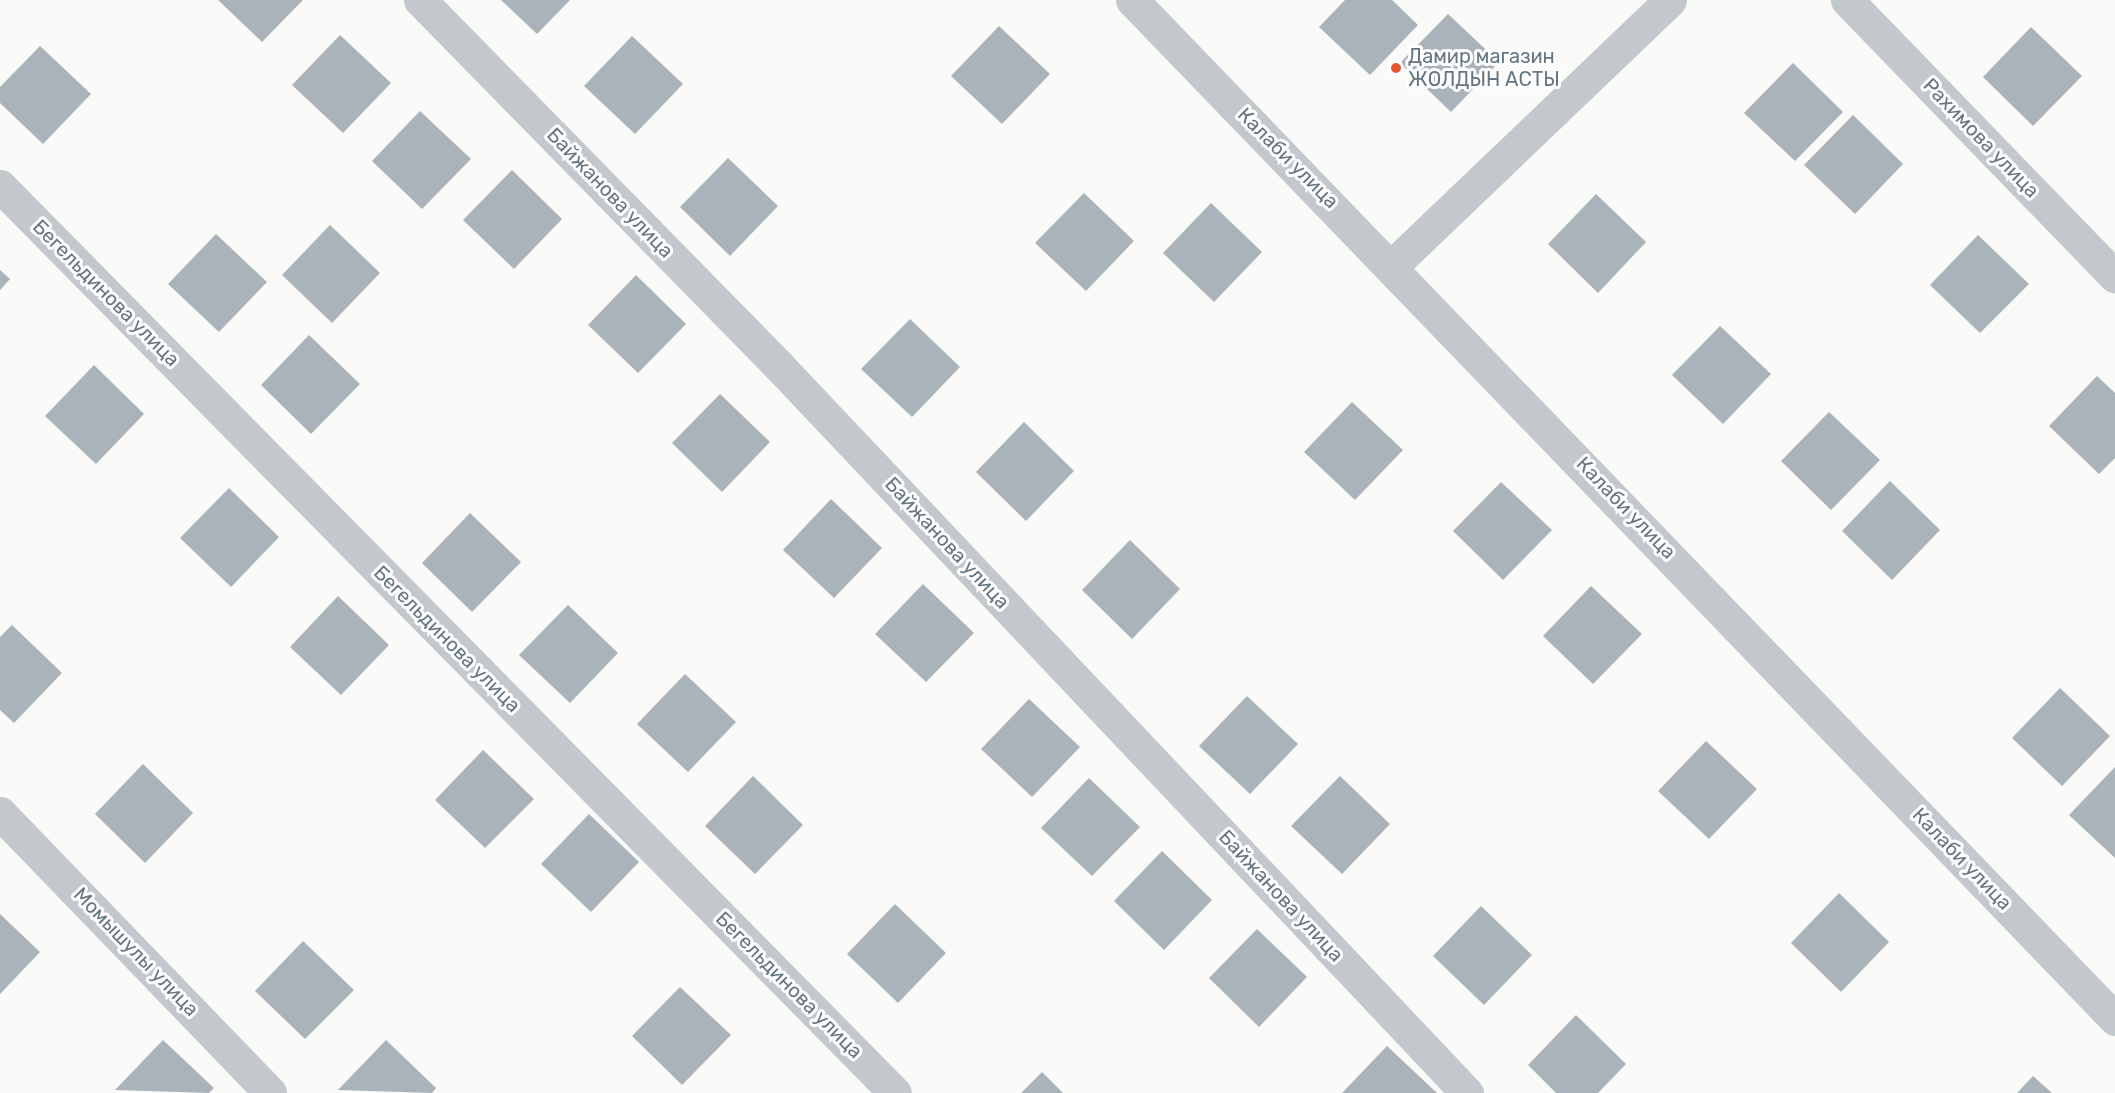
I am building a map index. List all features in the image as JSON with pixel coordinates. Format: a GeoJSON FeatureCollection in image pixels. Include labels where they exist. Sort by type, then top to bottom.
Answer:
{"type":"FeatureCollection","features":[{"type":"Feature","properties":{"kind":"street","name":"Байжанова улица"},"geometry":{"type":"LineString","coordinates":[[420,0],[780,366],[1467,1093]]}},
{"type":"Feature","properties":{"kind":"street","name":"Калаби улица"},"geometry":{"type":"LineString","coordinates":[[1132,0],[1394,265],[2115,1019]]}},
{"type":"Feature","properties":{"kind":"street"},"geometry":{"type":"LineString","coordinates":[[1394,265],[1670,0]]}},
{"type":"Feature","properties":{"kind":"street","name":"Рахимова улица"},"geometry":{"type":"LineString","coordinates":[[1847,0],[2115,277]]}},
{"type":"Feature","properties":{"kind":"street","name":"Бегельдинова улица"},"geometry":{"type":"LineString","coordinates":[[0,186],[895,1093]]}},
{"type":"Feature","properties":{"kind":"street","name":"Момышулы улица"},"geometry":{"type":"LineString","coordinates":[[0,813],[270,1093]]}},
{"type":"Feature","properties":{"kind":"building"},"geometry":{"type":"Polygon","coordinates":[[[218,0],[303,0],[262,42],[218,0]]]}},
{"type":"Feature","properties":{"kind":"building"},"geometry":{"type":"Polygon","coordinates":[[[501,0],[570,0],[537,34],[501,0]]]}},
{"type":"Feature","properties":{"kind":"building"},"geometry":{"type":"Polygon","coordinates":[[[1345,0],[1392,0],[1418,25],[1370,75],[1319,27],[1345,0]]]}},
{"type":"Feature","properties":{"kind":"building"},"geometry":{"type":"Polygon","coordinates":[[[1448,14],[1499,62],[1451,112],[1400,63],[1448,14]]]}},
{"type":"Feature","properties":{"kind":"building"},"geometry":{"type":"Polygon","coordinates":[[[999,26],[1050,74],[1002,124],[951,76],[999,26]]]}},
{"type":"Feature","properties":{"kind":"building"},"geometry":{"type":"Polygon","coordinates":[[[2031,27],[2082,76],[2033,126],[1983,77],[2031,27]]]}},
{"type":"Feature","properties":{"kind":"building"},"geometry":{"type":"Polygon","coordinates":[[[340,35],[391,83],[343,133],[292,85],[340,35]]]}},
{"type":"Feature","properties":{"kind":"building"},"geometry":{"type":"Polygon","coordinates":[[[632,36],[683,84],[635,134],[584,86],[632,36]]]}},
{"type":"Feature","properties":{"kind":"building"},"geometry":{"type":"Polygon","coordinates":[[[40,46],[91,94],[43,144],[0,103],[0,87],[40,46]]]}},
{"type":"Feature","properties":{"kind":"building"},"geometry":{"type":"Polygon","coordinates":[[[1793,63],[1843,112],[1795,161],[1744,113],[1793,63]]]}},
{"type":"Feature","properties":{"kind":"building"},"geometry":{"type":"Polygon","coordinates":[[[420,111],[471,159],[422,209],[372,161],[420,111]]]}},
{"type":"Feature","properties":{"kind":"building"},"geometry":{"type":"Polygon","coordinates":[[[1853,115],[1903,164],[1855,214],[1804,165],[1853,115]]]}},
{"type":"Feature","properties":{"kind":"building"},"geometry":{"type":"Polygon","coordinates":[[[728,158],[778,206],[730,256],[680,207],[728,158]]]}},
{"type":"Feature","properties":{"kind":"building"},"geometry":{"type":"Polygon","coordinates":[[[512,170],[562,219],[514,269],[463,220],[512,170]]]}},
{"type":"Feature","properties":{"kind":"building"},"geometry":{"type":"Polygon","coordinates":[[[1084,193],[1134,241],[1086,291],[1035,243],[1084,193]]]}},
{"type":"Feature","properties":{"kind":"building"},"geometry":{"type":"Polygon","coordinates":[[[1596,194],[1646,242],[1598,293],[1548,244],[1596,194]]]}},
{"type":"Feature","properties":{"kind":"building"},"geometry":{"type":"Polygon","coordinates":[[[1211,203],[1262,252],[1214,302],[1163,253],[1211,203]]]}},
{"type":"Feature","properties":{"kind":"building"},"geometry":{"type":"Polygon","coordinates":[[[330,225],[380,273],[332,323],[282,275],[330,225]]]}},
{"type":"Feature","properties":{"kind":"building"},"geometry":{"type":"Polygon","coordinates":[[[216,234],[267,282],[219,332],[168,284],[216,234]]]}},
{"type":"Feature","properties":{"kind":"building"},"geometry":{"type":"Polygon","coordinates":[[[1978,235],[2029,284],[1980,333],[1930,285],[1978,235]]]}},
{"type":"Feature","properties":{"kind":"building"},"geometry":{"type":"Polygon","coordinates":[[[0,270],[10,279],[0,290],[0,270]]]}},
{"type":"Feature","properties":{"kind":"building"},"geometry":{"type":"Polygon","coordinates":[[[636,275],[686,324],[638,373],[588,325],[636,275]]]}},
{"type":"Feature","properties":{"kind":"building"},"geometry":{"type":"Polygon","coordinates":[[[910,319],[960,367],[912,417],[861,369],[910,319]]]}},
{"type":"Feature","properties":{"kind":"building"},"geometry":{"type":"Polygon","coordinates":[[[1720,326],[1771,374],[1723,424],[1672,375],[1720,326]]]}},
{"type":"Feature","properties":{"kind":"building"},"geometry":{"type":"Polygon","coordinates":[[[309,335],[360,384],[311,434],[261,385],[309,335]]]}},
{"type":"Feature","properties":{"kind":"building"},"geometry":{"type":"Polygon","coordinates":[[[94,365],[144,414],[96,464],[45,416],[94,365]]]}},
{"type":"Feature","properties":{"kind":"building"},"geometry":{"type":"Polygon","coordinates":[[[2097,376],[2115,393],[2115,458],[2099,474],[2049,426],[2097,376]]]}},
{"type":"Feature","properties":{"kind":"building"},"geometry":{"type":"Polygon","coordinates":[[[720,394],[770,442],[722,492],[672,443],[720,394]]]}},
{"type":"Feature","properties":{"kind":"building"},"geometry":{"type":"Polygon","coordinates":[[[1352,402],[1403,450],[1355,500],[1304,452],[1352,402]]]}},
{"type":"Feature","properties":{"kind":"building"},"geometry":{"type":"Polygon","coordinates":[[[1829,412],[1880,460],[1831,510],[1781,461],[1829,412]]]}},
{"type":"Feature","properties":{"kind":"building"},"geometry":{"type":"Polygon","coordinates":[[[1024,422],[1074,471],[1026,521],[976,472],[1024,422]]]}},
{"type":"Feature","properties":{"kind":"building"},"geometry":{"type":"Polygon","coordinates":[[[1890,481],[1940,530],[1892,580],[1842,531],[1890,481]]]}},
{"type":"Feature","properties":{"kind":"building"},"geometry":{"type":"Polygon","coordinates":[[[1501,482],[1552,530],[1503,580],[1453,531],[1501,482]]]}},
{"type":"Feature","properties":{"kind":"building"},"geometry":{"type":"Polygon","coordinates":[[[229,488],[279,537],[231,587],[180,538],[229,488]]]}},
{"type":"Feature","properties":{"kind":"building"},"geometry":{"type":"Polygon","coordinates":[[[831,499],[882,548],[834,598],[783,550],[831,499]]]}},
{"type":"Feature","properties":{"kind":"building"},"geometry":{"type":"Polygon","coordinates":[[[470,513],[521,562],[472,612],[422,563],[470,513]]]}},
{"type":"Feature","properties":{"kind":"building"},"geometry":{"type":"Polygon","coordinates":[[[1130,540],[1180,589],[1132,639],[1082,590],[1130,540]]]}},
{"type":"Feature","properties":{"kind":"building"},"geometry":{"type":"Polygon","coordinates":[[[923,584],[974,633],[926,682],[875,634],[923,584]]]}},
{"type":"Feature","properties":{"kind":"building"},"geometry":{"type":"Polygon","coordinates":[[[1591,586],[1642,634],[1593,684],[1543,636],[1591,586]]]}},
{"type":"Feature","properties":{"kind":"building"},"geometry":{"type":"Polygon","coordinates":[[[338,596],[389,645],[341,695],[290,647],[338,596]]]}},
{"type":"Feature","properties":{"kind":"building"},"geometry":{"type":"Polygon","coordinates":[[[568,605],[618,653],[570,703],[519,655],[568,605]]]}},
{"type":"Feature","properties":{"kind":"building"},"geometry":{"type":"Polygon","coordinates":[[[12,625],[62,673],[14,723],[0,710],[0,637],[12,625]]]}},
{"type":"Feature","properties":{"kind":"building"},"geometry":{"type":"Polygon","coordinates":[[[685,674],[736,722],[688,772],[637,724],[685,674]]]}},
{"type":"Feature","properties":{"kind":"building"},"geometry":{"type":"Polygon","coordinates":[[[2060,688],[2110,736],[2062,786],[2012,738],[2060,688]]]}},
{"type":"Feature","properties":{"kind":"building"},"geometry":{"type":"Polygon","coordinates":[[[1247,696],[1298,744],[1250,794],[1199,746],[1247,696]]]}},
{"type":"Feature","properties":{"kind":"building"},"geometry":{"type":"Polygon","coordinates":[[[1029,699],[1080,747],[1032,797],[981,749],[1029,699]]]}},
{"type":"Feature","properties":{"kind":"building"},"geometry":{"type":"Polygon","coordinates":[[[1706,741],[1757,789],[1709,839],[1658,791],[1706,741]]]}},
{"type":"Feature","properties":{"kind":"building"},"geometry":{"type":"Polygon","coordinates":[[[483,750],[534,799],[485,848],[435,800],[483,750]]]}},
{"type":"Feature","properties":{"kind":"building"},"geometry":{"type":"Polygon","coordinates":[[[143,764],[193,813],[145,863],[95,814],[143,764]]]}},
{"type":"Feature","properties":{"kind":"building"},"geometry":{"type":"Polygon","coordinates":[[[2115,767],[2115,858],[2069,815],[2115,767]]]}},
{"type":"Feature","properties":{"kind":"building"},"geometry":{"type":"Polygon","coordinates":[[[753,776],[803,825],[755,874],[705,826],[753,776]]]}},
{"type":"Feature","properties":{"kind":"building"},"geometry":{"type":"Polygon","coordinates":[[[1340,776],[1390,824],[1342,874],[1291,826],[1340,776]]]}},
{"type":"Feature","properties":{"kind":"building"},"geometry":{"type":"Polygon","coordinates":[[[1089,778],[1140,827],[1092,876],[1041,828],[1089,778]]]}},
{"type":"Feature","properties":{"kind":"building"},"geometry":{"type":"Polygon","coordinates":[[[589,814],[639,862],[591,912],[541,864],[589,814]]]}},
{"type":"Feature","properties":{"kind":"building"},"geometry":{"type":"Polygon","coordinates":[[[1162,851],[1212,900],[1164,950],[1114,901],[1162,851]]]}},
{"type":"Feature","properties":{"kind":"building"},"geometry":{"type":"Polygon","coordinates":[[[1839,893],[1889,942],[1841,992],[1791,943],[1839,893]]]}},
{"type":"Feature","properties":{"kind":"building"},"geometry":{"type":"Polygon","coordinates":[[[895,904],[946,953],[898,1003],[847,954],[895,904]]]}},
{"type":"Feature","properties":{"kind":"building"},"geometry":{"type":"Polygon","coordinates":[[[1481,906],[1532,955],[1484,1005],[1433,956],[1481,906]]]}},
{"type":"Feature","properties":{"kind":"building"},"geometry":{"type":"Polygon","coordinates":[[[0,914],[40,952],[0,994],[0,914]]]}},
{"type":"Feature","properties":{"kind":"building"},"geometry":{"type":"Polygon","coordinates":[[[1257,929],[1307,977],[1259,1027],[1209,978],[1257,929]]]}},
{"type":"Feature","properties":{"kind":"building"},"geometry":{"type":"Polygon","coordinates":[[[303,941],[354,990],[305,1039],[255,991],[303,941]]]}},
{"type":"Feature","properties":{"kind":"building"},"geometry":{"type":"Polygon","coordinates":[[[680,987],[731,1035],[682,1085],[632,1036],[680,987]]]}},
{"type":"Feature","properties":{"kind":"building"},"geometry":{"type":"Polygon","coordinates":[[[1576,1015],[1626,1064],[1598,1093],[1556,1093],[1528,1065],[1576,1015]]]}},
{"type":"Feature","properties":{"kind":"building"},"geometry":{"type":"Polygon","coordinates":[[[163,1040],[214,1088],[209,1093],[115,1090],[163,1040]]]}},
{"type":"Feature","properties":{"kind":"building"},"geometry":{"type":"Polygon","coordinates":[[[386,1040],[436,1088],[432,1093],[338,1090],[386,1040]]]}},
{"type":"Feature","properties":{"kind":"building"},"geometry":{"type":"Polygon","coordinates":[[[1387,1046],[1437,1093],[1342,1093],[1387,1046]]]}},
{"type":"Feature","properties":{"kind":"building"},"geometry":{"type":"Polygon","coordinates":[[[1042,1072],[1063,1093],[1021,1093],[1042,1072]]]}},
{"type":"Feature","properties":{"kind":"building"},"geometry":{"type":"Polygon","coordinates":[[[2033,1076],[2052,1093],[2017,1093],[2033,1076]]]}},
{"type":"Feature","properties":{"kind":"place","name":"Дамир магазин ЖОЛДЫН АСТЫ"},"geometry":{"type":"Point","coordinates":[1396,68]}}]}
